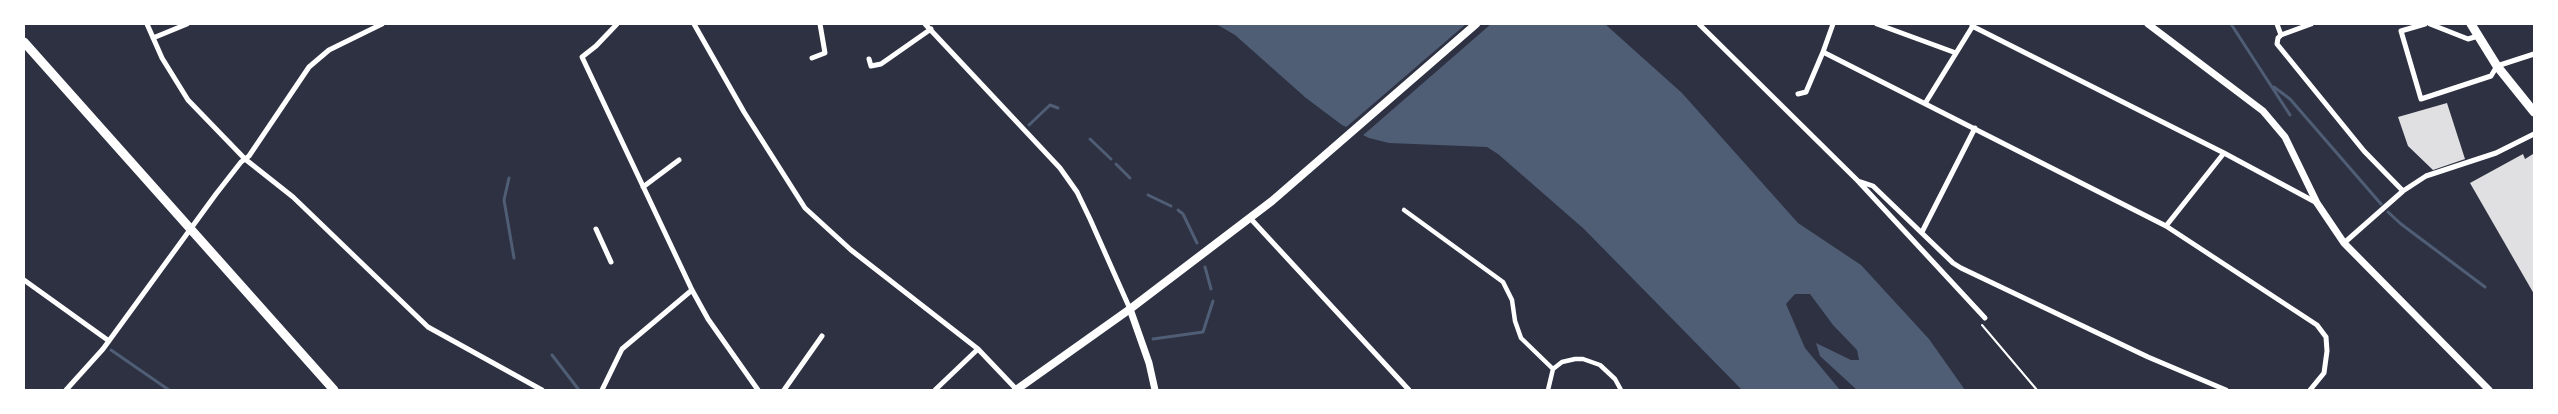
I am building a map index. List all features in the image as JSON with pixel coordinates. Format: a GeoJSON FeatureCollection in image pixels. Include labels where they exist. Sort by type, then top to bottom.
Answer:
{"type":"FeatureCollection","features":[{"type":"Feature","properties":{"kind":"main road"},"geometry":{"type":"LineString","coordinates":[[1017,390],[1130,309],[1250,218],[1476,24]]}},
{"type":"Feature","properties":{"kind":"main road"},"geometry":{"type":"LineString","coordinates":[[2471,24],[2498,66],[2534,112]]}},
{"type":"Feature","properties":{"kind":"main road"},"geometry":{"type":"LineString","coordinates":[[24,42],[334,390]]}},
{"type":"Feature","properties":{"kind":"street"},"geometry":{"type":"LineString","coordinates":[[147,24],[174,80],[188,100],[245,159],[293,197],[428,327],[542,390]]}},
{"type":"Feature","properties":{"kind":"street"},"geometry":{"type":"LineString","coordinates":[[153,38],[187,24]]}},
{"type":"Feature","properties":{"kind":"street"},"geometry":{"type":"LineString","coordinates":[[66,390],[88,368],[109,341],[191,231],[216,194],[272,124],[299,79],[314,62],[329,50],[382,24]]}},
{"type":"Feature","properties":{"kind":"street"},"geometry":{"type":"LineString","coordinates":[[617,24],[596,46],[582,57],[692,290],[708,320],[758,390]]}},
{"type":"Feature","properties":{"kind":"street"},"geometry":{"type":"LineString","coordinates":[[694,24],[744,112],[805,208],[844,244],[978,349],[1017,390]]}},
{"type":"Feature","properties":{"kind":"street"},"geometry":{"type":"LineString","coordinates":[[812,58],[825,53],[820,24]]}},
{"type":"Feature","properties":{"kind":"street"},"geometry":{"type":"LineString","coordinates":[[925,24],[1060,168],[1076,192],[1130,309],[1149,363],[1155,390]]}},
{"type":"Feature","properties":{"kind":"street"},"geometry":{"type":"LineString","coordinates":[[1700,24],[1858,181],[1985,318]]}},
{"type":"Feature","properties":{"kind":"street"},"geometry":{"type":"LineString","coordinates":[[1798,94],[1806,92],[1833,24]]}},
{"type":"Feature","properties":{"kind":"street"},"geometry":{"type":"LineString","coordinates":[[1877,24],[1956,53]]}},
{"type":"Feature","properties":{"kind":"street"},"geometry":{"type":"LineString","coordinates":[[2148,24],[2263,111],[2284,137],[2316,203],[2344,243],[2489,390]]}},
{"type":"Feature","properties":{"kind":"street"},"geometry":{"type":"LineString","coordinates":[[2277,24],[2281,35]]}},
{"type":"Feature","properties":{"kind":"street"},"geometry":{"type":"LineString","coordinates":[[2311,24],[2281,35],[2278,38],[2277,44],[2364,151],[2403,191]]}},
{"type":"Feature","properties":{"kind":"street"},"geometry":{"type":"LineString","coordinates":[[2426,24],[2401,31],[2421,99],[2491,76],[2498,66],[2534,54]]}},
{"type":"Feature","properties":{"kind":"street"},"geometry":{"type":"LineString","coordinates":[[2430,24],[2468,39],[2478,36]]}},
{"type":"Feature","properties":{"kind":"street"},"geometry":{"type":"LineString","coordinates":[[1926,102],[1973,25],[2224,153],[2316,203]]}},
{"type":"Feature","properties":{"kind":"street"},"geometry":{"type":"LineString","coordinates":[[869,60],[872,66],[881,64],[931,29]]}},
{"type":"Feature","properties":{"kind":"street"},"geometry":{"type":"LineString","coordinates":[[1823,52],[1926,102],[2166,226],[2317,325],[2326,337],[2327,351],[2324,373],[2310,390]]}},
{"type":"Feature","properties":{"kind":"street"},"geometry":{"type":"LineString","coordinates":[[1922,232],[1975,128]]}},
{"type":"Feature","properties":{"kind":"street"},"geometry":{"type":"LineString","coordinates":[[2344,243],[2403,191],[2426,176],[2496,153],[2534,134]]}},
{"type":"Feature","properties":{"kind":"street"},"geometry":{"type":"LineString","coordinates":[[2166,226],[2224,153]]}},
{"type":"Feature","properties":{"kind":"street"},"geometry":{"type":"LineString","coordinates":[[643,187],[679,160]]}},
{"type":"Feature","properties":{"kind":"street"},"geometry":{"type":"LineString","coordinates":[[1858,181],[1873,186],[1953,263],[1961,268],[2148,357],[2226,390]]}},
{"type":"Feature","properties":{"kind":"street"},"geometry":{"type":"LineString","coordinates":[[1404,210],[1503,282],[1512,300],[1521,338],[1553,369]]}},
{"type":"Feature","properties":{"kind":"street"},"geometry":{"type":"LineString","coordinates":[[1250,218],[1409,390]]}},
{"type":"Feature","properties":{"kind":"street"},"geometry":{"type":"LineString","coordinates":[[596,229],[611,262]]}},
{"type":"Feature","properties":{"kind":"street"},"geometry":{"type":"LineString","coordinates":[[24,280],[109,341]]}},
{"type":"Feature","properties":{"kind":"street"},"geometry":{"type":"LineString","coordinates":[[602,390],[622,349],[692,290]]}},
{"type":"Feature","properties":{"kind":"street"},"geometry":{"type":"LineString","coordinates":[[784,390],[822,336]]}},
{"type":"Feature","properties":{"kind":"street"},"geometry":{"type":"LineString","coordinates":[[935,390],[978,349]]}},
{"type":"Feature","properties":{"kind":"street"},"geometry":{"type":"LineString","coordinates":[[1548,390],[1553,369],[1567,360],[1583,359],[1593,361],[1608,371],[1622,390]]}},
{"type":"Feature","properties":{"kind":"path"},"geometry":{"type":"LineString","coordinates":[[1980,324],[2037,390]]}},
{"type":"Feature","properties":{"kind":"water"},"geometry":{"type":"Polygon","coordinates":[[[1216,24],[1605,24],[1682,93],[1798,223],[1861,265],[1929,339],[1965,390],[1857,390],[1820,356],[1816,343],[1851,360],[1859,360],[1857,350],[1833,325],[1810,294],[1795,294],[1786,304],[1805,348],[1840,390],[1742,390],[1584,229],[1498,154],[1487,147],[1389,143],[1369,138],[1342,125],[1306,98],[1235,35],[1216,24]]]}},
{"type":"Feature","properties":{"kind":"pier"},"geometry":{"type":"Polygon","coordinates":[[[1466,24],[1491,24],[1361,137],[1344,129],[1466,24]]]}},
{"type":"Feature","properties":{"kind":"building"},"geometry":{"type":"Polygon","coordinates":[[[2447,103],[2465,159],[2433,170],[2408,146],[2398,117],[2447,103]]]}},
{"type":"Feature","properties":{"kind":"building"},"geometry":{"type":"Polygon","coordinates":[[[2523,154],[2525,159],[2533,154],[2534,156],[2534,294],[2470,183],[2523,154]]]}},
{"type":"Feature","properties":{"kind":"waterway"},"geometry":{"type":"LineString","coordinates":[[2231,24],[2290,115]]}},
{"type":"Feature","properties":{"kind":"waterway"},"geometry":{"type":"LineString","coordinates":[[2274,87],[2290,99],[2381,204]]}},
{"type":"Feature","properties":{"kind":"waterway"},"geometry":{"type":"LineString","coordinates":[[1029,125],[1050,105],[1058,108]]}},
{"type":"Feature","properties":{"kind":"waterway"},"geometry":{"type":"LineString","coordinates":[[1090,139],[1111,159]]}},
{"type":"Feature","properties":{"kind":"waterway"},"geometry":{"type":"LineString","coordinates":[[1116,164],[1130,178]]}},
{"type":"Feature","properties":{"kind":"waterway"},"geometry":{"type":"LineString","coordinates":[[509,178],[504,200],[514,258]]}},
{"type":"Feature","properties":{"kind":"waterway"},"geometry":{"type":"LineString","coordinates":[[1148,195],[1171,206]]}},
{"type":"Feature","properties":{"kind":"waterway"},"geometry":{"type":"LineString","coordinates":[[1178,210],[1183,214],[1197,243]]}},
{"type":"Feature","properties":{"kind":"waterway"},"geometry":{"type":"LineString","coordinates":[[2388,212],[2401,224],[2485,287]]}},
{"type":"Feature","properties":{"kind":"waterway"},"geometry":{"type":"LineString","coordinates":[[1205,267],[1211,289]]}},
{"type":"Feature","properties":{"kind":"waterway"},"geometry":{"type":"LineString","coordinates":[[1153,339],[1203,332],[1213,301]]}},
{"type":"Feature","properties":{"kind":"waterway"},"geometry":{"type":"LineString","coordinates":[[111,350],[169,390]]}},
{"type":"Feature","properties":{"kind":"waterway"},"geometry":{"type":"LineString","coordinates":[[552,355],[579,390]]}}]}
